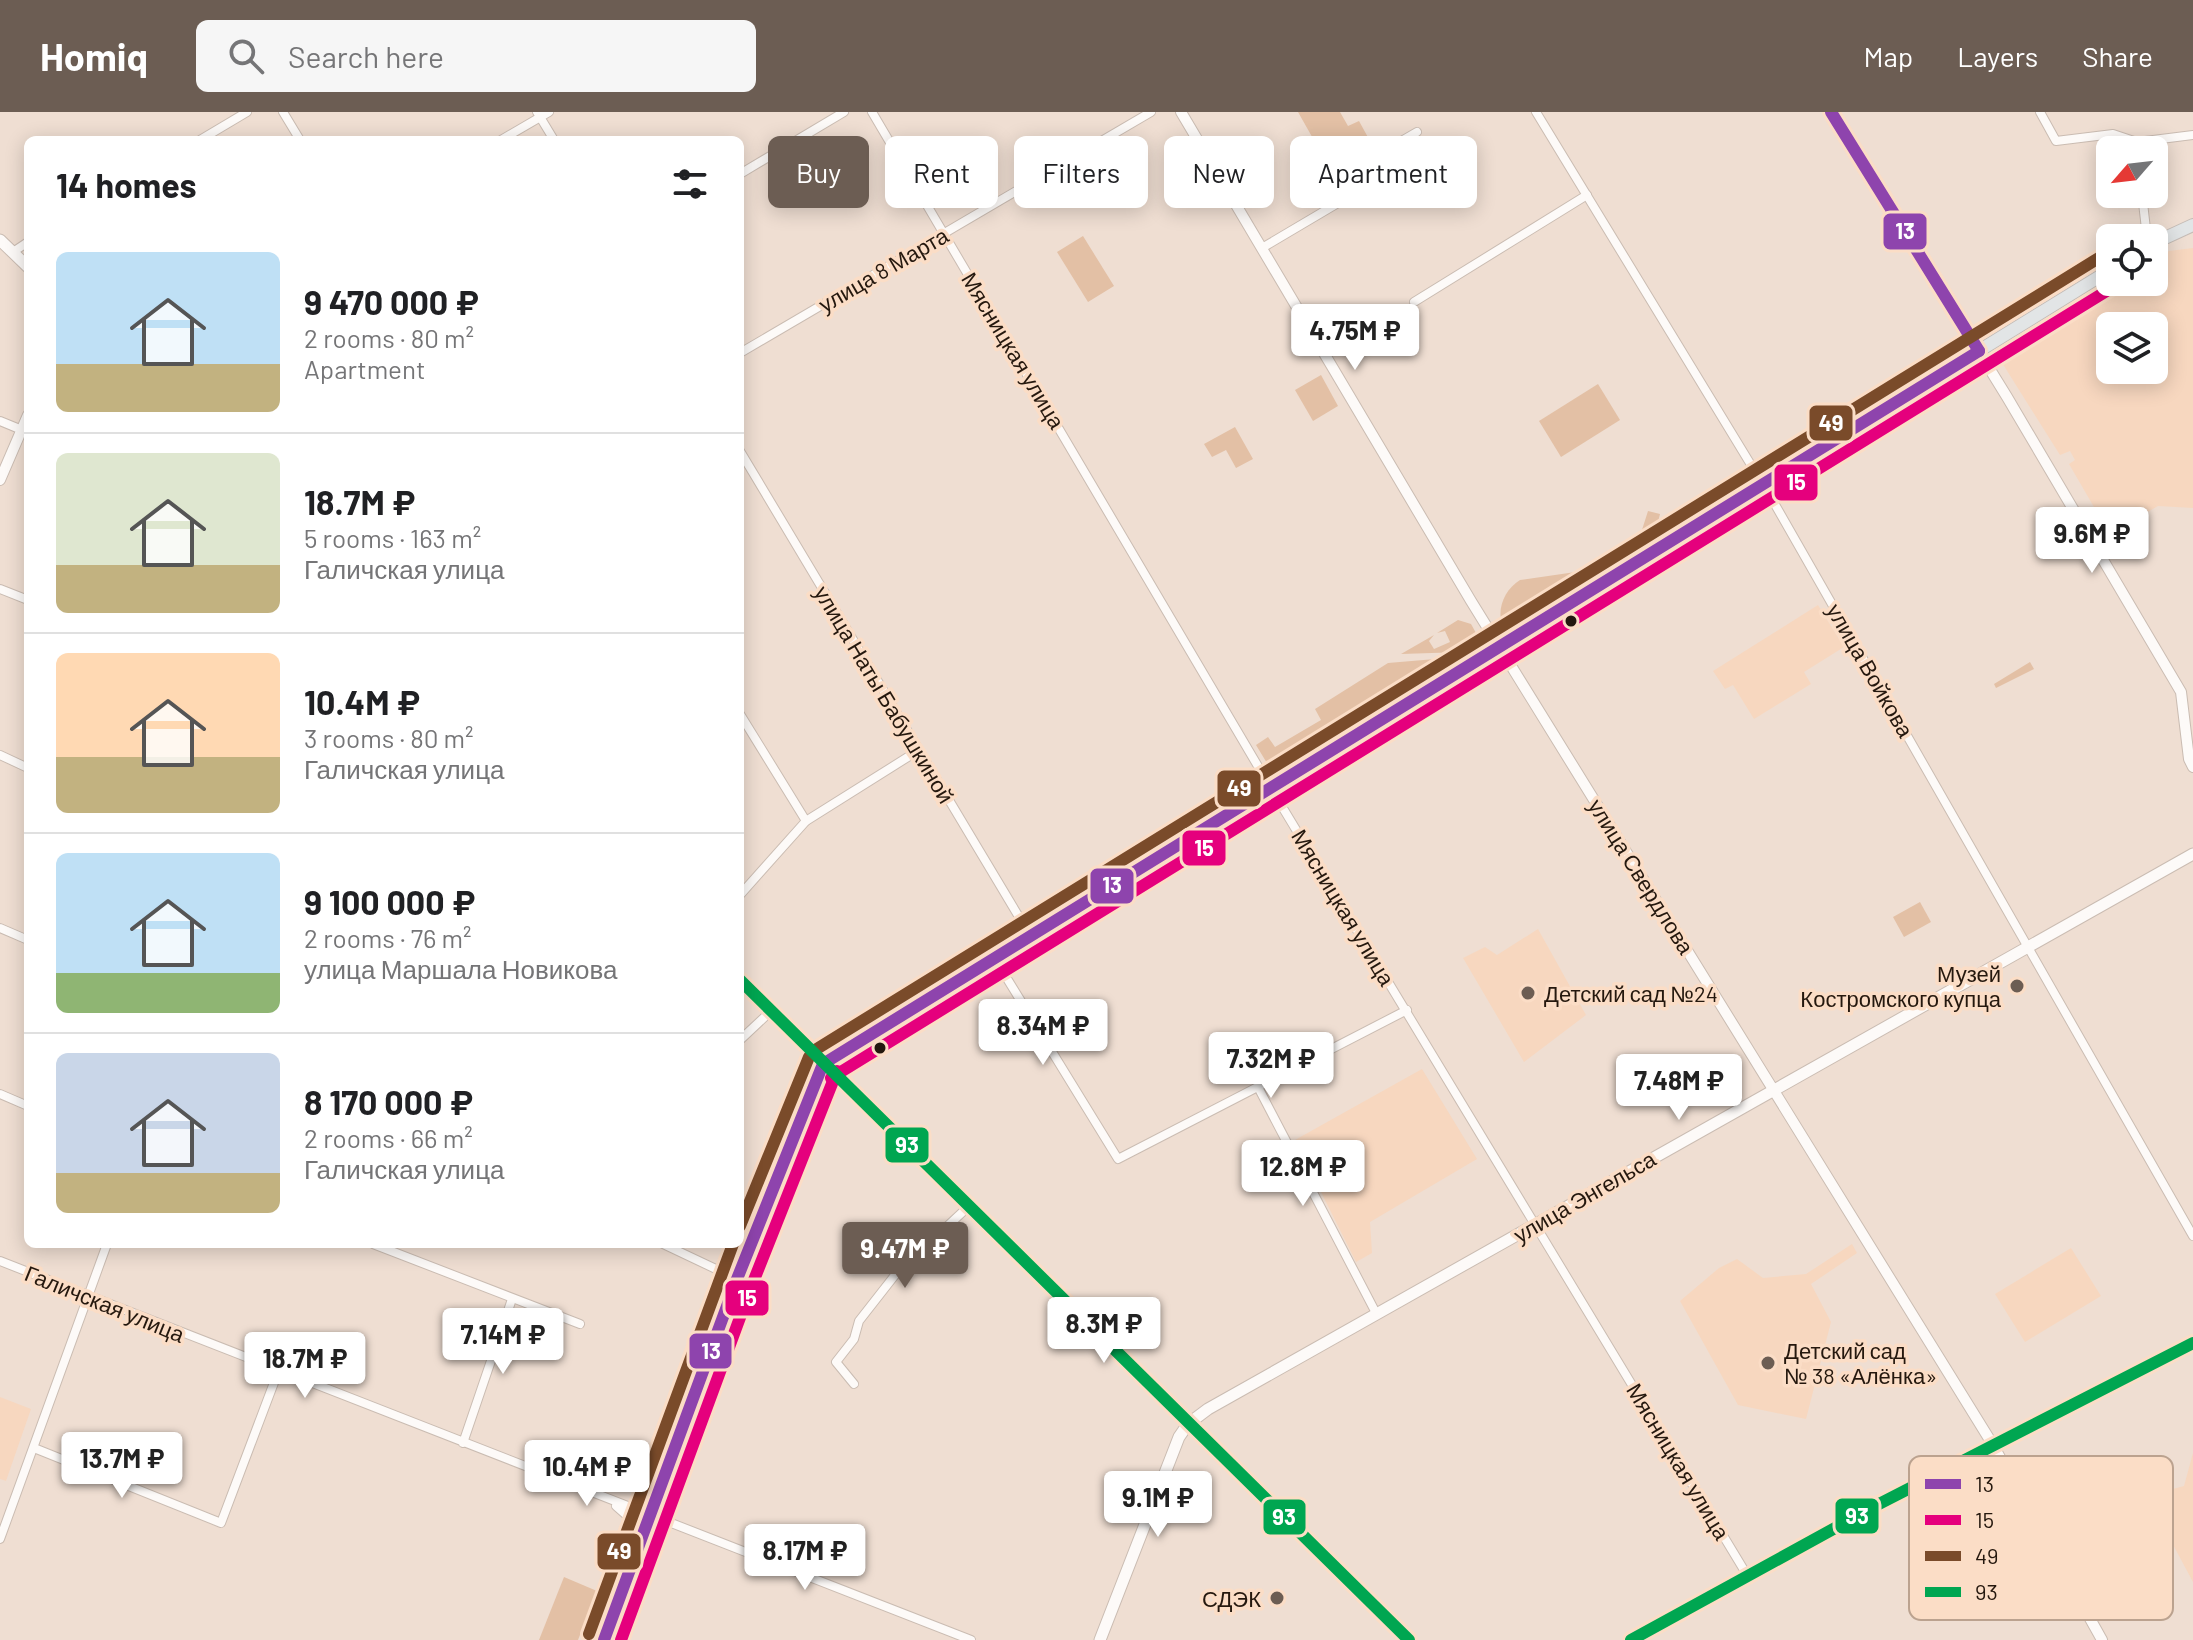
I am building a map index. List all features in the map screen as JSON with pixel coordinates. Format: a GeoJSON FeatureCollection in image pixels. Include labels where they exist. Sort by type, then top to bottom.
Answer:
{"type":"FeatureCollection","features":[{"type":"Feature","properties":{"kind":"main road"},"geometry":{"type":"LineString","coordinates":[[2168,237],[2193,225]]}},
{"type":"Feature","properties":{"kind":"main road"},"geometry":{"type":"LineString","coordinates":[[0,240],[24,263]]}},
{"type":"Feature","properties":{"kind":"main road"},"geometry":{"type":"LineString","coordinates":[[604,1640],[737,1279],[804,1104],[823,1064],[1272,790],[2096,279]]}},
{"type":"Feature","properties":{"kind":"main road","name":"улица Энгельса"},"geometry":{"type":"LineString","coordinates":[[1188,1424],[1208,1409],[1376,1313],[2193,854]]}},
{"type":"Feature","properties":{"kind":"main road"},"geometry":{"type":"LineString","coordinates":[[744,984],[1409,1640]]}},
{"type":"Feature","properties":{"kind":"main road"},"geometry":{"type":"LineString","coordinates":[[1100,1640],[1179,1437],[1188,1424]]}},
{"type":"Feature","properties":{"kind":"street"},"geometry":{"type":"LineString","coordinates":[[207,136],[247,112]]}},
{"type":"Feature","properties":{"kind":"street"},"geometry":{"type":"LineString","coordinates":[[283,112],[298,136]]}},
{"type":"Feature","properties":{"kind":"street"},"geometry":{"type":"LineString","coordinates":[[744,172],[844,112]]}},
{"type":"Feature","properties":{"kind":"street","name":"Мясницкая улица"},"geometry":{"type":"LineString","coordinates":[[872,112],[1272,790],[1747,1575]]}},
{"type":"Feature","properties":{"kind":"street","name":"улица 8 Марта"},"geometry":{"type":"LineString","coordinates":[[744,351],[1151,112]]}},
{"type":"Feature","properties":{"kind":"street","name":"улица Свердлова"},"geometry":{"type":"LineString","coordinates":[[1181,112],[1501,648],[1999,1456]]}},
{"type":"Feature","properties":{"kind":"street","name":"улица Войкова"},"geometry":{"type":"LineString","coordinates":[[1536,112],[1764,486],[2193,1236]]}},
{"type":"Feature","properties":{"kind":"street"},"geometry":{"type":"LineString","coordinates":[[1831,112],[1979,351],[2181,692],[2189,759],[2193,767]]}},
{"type":"Feature","properties":{"kind":"street"},"geometry":{"type":"LineString","coordinates":[[2040,112],[2056,141],[2096,136]]}},
{"type":"Feature","properties":{"kind":"street"},"geometry":{"type":"LineString","coordinates":[[507,136],[542,114],[552,136]]}},
{"type":"Feature","properties":{"kind":"street"},"geometry":{"type":"LineString","coordinates":[[1262,248],[1338,203],[1327,184],[1417,132]]}},
{"type":"Feature","properties":{"kind":"street"},"geometry":{"type":"LineString","coordinates":[[2168,140],[2193,135]]}},
{"type":"Feature","properties":{"kind":"street"},"geometry":{"type":"LineString","coordinates":[[2097,136],[2117,136]]}},
{"type":"Feature","properties":{"kind":"street"},"geometry":{"type":"LineString","coordinates":[[1414,302],[1587,195]]}},
{"type":"Feature","properties":{"kind":"street"},"geometry":{"type":"LineString","coordinates":[[13,252],[24,245]]}},
{"type":"Feature","properties":{"kind":"street"},"geometry":{"type":"LineString","coordinates":[[0,421],[22,430]]}},
{"type":"Feature","properties":{"kind":"street"},"geometry":{"type":"LineString","coordinates":[[0,480],[24,425]]}},
{"type":"Feature","properties":{"kind":"street","name":"улица Наты Бабушкиной"},"geometry":{"type":"LineString","coordinates":[[744,458],[1031,937]]}},
{"type":"Feature","properties":{"kind":"street"},"geometry":{"type":"LineString","coordinates":[[0,589],[24,598]]}},
{"type":"Feature","properties":{"kind":"street"},"geometry":{"type":"LineString","coordinates":[[744,720],[806,821]]}},
{"type":"Feature","properties":{"kind":"street"},"geometry":{"type":"LineString","coordinates":[[744,891],[806,821],[919,750]]}},
{"type":"Feature","properties":{"kind":"street"},"geometry":{"type":"LineString","coordinates":[[0,755],[24,766]]}},
{"type":"Feature","properties":{"kind":"street"},"geometry":{"type":"LineString","coordinates":[[0,928],[24,938]]}},
{"type":"Feature","properties":{"kind":"street"},"geometry":{"type":"LineString","coordinates":[[995,959],[1118,1159],[1407,1010]]}},
{"type":"Feature","properties":{"kind":"street"},"geometry":{"type":"LineString","coordinates":[[744,1036],[771,1011]]}},
{"type":"Feature","properties":{"kind":"street"},"geometry":{"type":"LineString","coordinates":[[1259,1089],[1376,1313]]}},
{"type":"Feature","properties":{"kind":"street"},"geometry":{"type":"LineString","coordinates":[[0,1094],[24,1104]]}},
{"type":"Feature","properties":{"kind":"street"},"geometry":{"type":"LineString","coordinates":[[854,1384],[836,1362],[854,1339],[859,1321],[895,1275],[969,1206]]}},
{"type":"Feature","properties":{"kind":"street"},"geometry":{"type":"LineString","coordinates":[[0,1539],[106,1248]]}},
{"type":"Feature","properties":{"kind":"street"},"geometry":{"type":"LineString","coordinates":[[383,1248],[580,1324]]}},
{"type":"Feature","properties":{"kind":"street"},"geometry":{"type":"LineString","coordinates":[[671,1248],[737,1279]]}},
{"type":"Feature","properties":{"kind":"street","name":"Галичская улица"},"geometry":{"type":"LineString","coordinates":[[0,1261],[971,1640]]}},
{"type":"Feature","properties":{"kind":"street"},"geometry":{"type":"LineString","coordinates":[[463,1443],[512,1299]]}},
{"type":"Feature","properties":{"kind":"street"},"geometry":{"type":"LineString","coordinates":[[1972,1456],[2193,1343]]}},
{"type":"Feature","properties":{"kind":"street"},"geometry":{"type":"LineString","coordinates":[[34,1448],[221,1523],[278,1372]]}},
{"type":"Feature","properties":{"kind":"street"},"geometry":{"type":"LineString","coordinates":[[1631,1640],[1909,1489]]}},
{"type":"Feature","properties":{"kind":"street"},"geometry":{"type":"LineString","coordinates":[[602,1497],[633,1521],[637,1529],[636,1558]]}},
{"type":"Feature","properties":{"kind":"street","name":"улица Свердлова"},"geometry":{"type":"LineString","coordinates":[[2091,1620],[2102,1640]]}},
{"type":"Feature","properties":{"kind":"shaded area"},"geometry":{"type":"Polygon","coordinates":[[[1298,112],[1340,112],[1348,126],[1359,121],[1367,136],[1312,136],[1298,112]]]}},
{"type":"Feature","properties":{"kind":"shaded area"},"geometry":{"type":"Polygon","coordinates":[[[1083,236],[1114,286],[1088,302],[1057,252],[1083,236]]]}},
{"type":"Feature","properties":{"kind":"shaded area"},"geometry":{"type":"Polygon","coordinates":[[[2193,248],[2193,508],[2158,506],[2118,529],[2113,522],[2105,526],[2069,464],[2075,460],[2070,451],[2060,455],[1999,358],[2098,296],[2168,296],[2168,252],[2193,248]]]}},
{"type":"Feature","properties":{"kind":"shaded area"},"geometry":{"type":"Polygon","coordinates":[[[1321,375],[1338,406],[1313,421],[1295,390],[1321,375]]]}},
{"type":"Feature","properties":{"kind":"shaded area"},"geometry":{"type":"Polygon","coordinates":[[[1598,384],[1620,420],[1561,457],[1539,421],[1598,384]]]}},
{"type":"Feature","properties":{"kind":"shaded area"},"geometry":{"type":"Polygon","coordinates":[[[1235,427],[1253,459],[1236,468],[1226,450],[1212,457],[1204,444],[1235,427]]]}},
{"type":"Feature","properties":{"kind":"shaded area"},"geometry":{"type":"Polygon","coordinates":[[[1648,511],[1660,514],[1655,534],[1649,538],[1645,531],[1641,533],[1648,511]]]}},
{"type":"Feature","properties":{"kind":"shaded area"},"geometry":{"type":"Polygon","coordinates":[[[1603,568],[1504,629],[1501,608],[1509,589],[1520,580],[1603,568]]]}},
{"type":"Feature","properties":{"kind":"shaded area"},"geometry":{"type":"Polygon","coordinates":[[[1818,605],[1844,647],[1804,672],[1811,684],[1754,719],[1733,685],[1725,689],[1713,671],[1818,605]]]}},
{"type":"Feature","properties":{"kind":"shaded area"},"geometry":{"type":"Polygon","coordinates":[[[1458,620],[1471,624],[1481,642],[1463,652],[1401,654],[1434,635],[1429,641],[1434,649],[1450,642],[1445,631],[1437,633],[1458,620]]]}},
{"type":"Feature","properties":{"kind":"shaded area"},"geometry":{"type":"Polygon","coordinates":[[[1459,657],[1273,773],[1256,745],[1268,737],[1275,747],[1321,720],[1315,709],[1388,663],[1459,657]]]}},
{"type":"Feature","properties":{"kind":"shaded area"},"geometry":{"type":"Polygon","coordinates":[[[2030,662],[2034,669],[1996,688],[1994,684],[2030,662]]]}},
{"type":"Feature","properties":{"kind":"shaded area"},"geometry":{"type":"Polygon","coordinates":[[[1920,902],[1931,922],[1904,937],[1893,917],[1920,902]]]}},
{"type":"Feature","properties":{"kind":"shaded area","name":"Детский сад №24"},"geometry":{"type":"Polygon","coordinates":[[[1538,929],[1586,1015],[1524,1062],[1463,958],[1485,947],[1497,955],[1538,929]]]}},
{"type":"Feature","properties":{"kind":"shaded area"},"geometry":{"type":"Polygon","coordinates":[[[1422,1069],[1477,1159],[1370,1222],[1372,1253],[1356,1262],[1295,1140],[1422,1069]]]}},
{"type":"Feature","properties":{"kind":"shaded area","name":"Детский сад № 38 «Алёнка»"},"geometry":{"type":"Polygon","coordinates":[[[1852,1244],[1857,1253],[1811,1284],[1831,1322],[1806,1419],[1738,1405],[1680,1301],[1719,1268],[1737,1259],[1763,1278],[1806,1274],[1852,1244]]]}},
{"type":"Feature","properties":{"kind":"shaded area"},"geometry":{"type":"Polygon","coordinates":[[[2071,1248],[2101,1296],[2025,1342],[1995,1294],[2071,1248]]]}},
{"type":"Feature","properties":{"kind":"shaded area"},"geometry":{"type":"Polygon","coordinates":[[[0,1397],[31,1409],[6,1481],[0,1479],[0,1397]]]}},
{"type":"Feature","properties":{"kind":"shaded area"},"geometry":{"type":"Polygon","coordinates":[[[2193,1453],[2193,1582],[2173,1545],[2173,1489],[2184,1486],[2193,1453]]]}},
{"type":"Feature","properties":{"kind":"shaded area"},"geometry":{"type":"Polygon","coordinates":[[[564,1577],[597,1591],[578,1640],[539,1640],[564,1577]]]}},
{"type":"Feature","properties":{"kind":"transit line","name":"13"},"geometry":{"type":"LineString","coordinates":[[1831,112],[1979,351]]}},
{"type":"Feature","properties":{"kind":"transit line","name":"49"},"geometry":{"type":"LineString","coordinates":[[815,1050],[2096,260]]}},
{"type":"Feature","properties":{"kind":"transit line","name":"15"},"geometry":{"type":"LineString","coordinates":[[831,1078],[2099,296]]}},
{"type":"Feature","properties":{"kind":"transit line","name":"13"},"geometry":{"type":"LineString","coordinates":[[823,1064],[1979,351]]}},
{"type":"Feature","properties":{"kind":"transit line","name":"93"},"geometry":{"type":"LineString","coordinates":[[744,984],[1409,1640]]}},
{"type":"Feature","properties":{"kind":"transit line","name":"49"},"geometry":{"type":"LineString","coordinates":[[744,1216],[809,1057]]}},
{"type":"Feature","properties":{"kind":"transit line","name":"13"},"geometry":{"type":"LineString","coordinates":[[604,1640],[737,1279],[823,1064]]}},
{"type":"Feature","properties":{"kind":"transit line","name":"15"},"geometry":{"type":"LineString","coordinates":[[621,1640],[752,1285],[837,1071]]}},
{"type":"Feature","properties":{"kind":"transit line","name":"49"},"geometry":{"type":"LineString","coordinates":[[589,1634],[732,1248]]}},
{"type":"Feature","properties":{"kind":"transit line","name":"93"},"geometry":{"type":"LineString","coordinates":[[1973,1456],[2193,1343]]}},
{"type":"Feature","properties":{"kind":"transit line","name":"93"},"geometry":{"type":"LineString","coordinates":[[1631,1640],[1909,1489]]}},
{"type":"Feature","properties":{"kind":"place","name":"Музей Костромского купца"},"geometry":{"type":"Point","coordinates":[2017,986]}},
{"type":"Feature","properties":{"kind":"place","name":"Детский сад №24"},"geometry":{"type":"Point","coordinates":[1528,993]}},
{"type":"Feature","properties":{"kind":"place","name":"Детский сад № 38 «Алёнка»"},"geometry":{"type":"Point","coordinates":[1768,1363]}},
{"type":"Feature","properties":{"kind":"place","name":"СДЭК"},"geometry":{"type":"Point","coordinates":[1277,1598]}}]}
